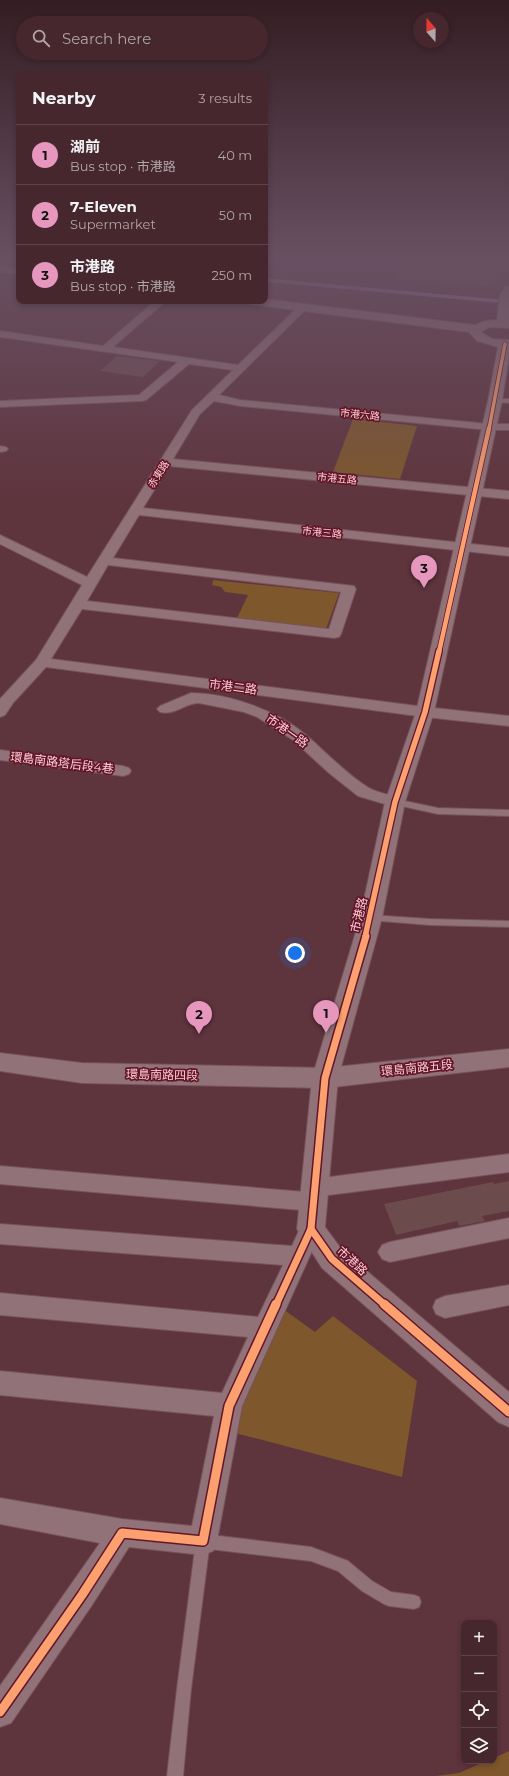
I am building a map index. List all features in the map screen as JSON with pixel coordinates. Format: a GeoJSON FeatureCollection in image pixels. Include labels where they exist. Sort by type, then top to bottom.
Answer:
{"type":"FeatureCollection","features":[{"type":"Feature","properties":{"kind":"street"},"geometry":{"type":"LineString","coordinates":[[34,339],[240,368]]}},
{"type":"Feature","properties":{"kind":"street"},"geometry":{"type":"LineString","coordinates":[[105,349],[117,339]]}},
{"type":"Feature","properties":{"kind":"street","name":"赤東路"},"geometry":{"type":"LineString","coordinates":[[0,712],[6,701],[42,662],[196,412],[270,339]]}},
{"type":"Feature","properties":{"kind":"street"},"geometry":{"type":"LineString","coordinates":[[481,339],[507,344]]}},
{"type":"Feature","properties":{"kind":"street","name":"市港路"},"geometry":{"type":"LineString","coordinates":[[507,344],[502,401],[489,427],[424,712],[395,802],[371,918],[325,1078],[311,1229],[332,1259],[509,1412]]}},
{"type":"Feature","properties":{"kind":"street"},"geometry":{"type":"LineString","coordinates":[[0,404],[142,398],[186,361]]}},
{"type":"Feature","properties":{"kind":"street","name":"市港六路"},"geometry":{"type":"LineString","coordinates":[[212,397],[240,403],[489,427],[509,427]]}},
{"type":"Feature","properties":{"kind":"street","name":"市港五路"},"geometry":{"type":"LineString","coordinates":[[166,462],[509,495]]}},
{"type":"Feature","properties":{"kind":"street","name":"市港三路"},"geometry":{"type":"LineString","coordinates":[[135,512],[509,552]]}},
{"type":"Feature","properties":{"kind":"street"},"geometry":{"type":"LineString","coordinates":[[0,539],[90,584]]}},
{"type":"Feature","properties":{"kind":"street"},"geometry":{"type":"LineString","coordinates":[[78,604],[334,634],[349,589],[104,560]]}},
{"type":"Feature","properties":{"kind":"street","name":"市港二路"},"geometry":{"type":"LineString","coordinates":[[42,662],[424,712],[509,721]]}},
{"type":"Feature","properties":{"kind":"street","name":"市港一路"},"geometry":{"type":"LineString","coordinates":[[165,709],[191,698],[199,698],[248,708],[262,714],[300,737],[335,770],[364,792],[395,802]]}},
{"type":"Feature","properties":{"kind":"street","name":"環島南路塔后段4巷"},"geometry":{"type":"LineString","coordinates":[[0,755],[123,771]]}},
{"type":"Feature","properties":{"kind":"street","name":"環島南路五段"},"geometry":{"type":"LineString","coordinates":[[325,1078],[509,1058]]}},
{"type":"Feature","properties":{"kind":"street","name":"環島南路四段"},"geometry":{"type":"LineString","coordinates":[[0,1062],[82,1073],[325,1078]]}},
{"type":"Feature","properties":{"kind":"street"},"geometry":{"type":"LineString","coordinates":[[0,1175],[313,1195],[509,1163]]}},
{"type":"Feature","properties":{"kind":"street"},"geometry":{"type":"LineString","coordinates":[[390,1252],[509,1228]]}},
{"type":"Feature","properties":{"kind":"street"},"geometry":{"type":"LineString","coordinates":[[0,1511],[122,1533],[203,1540],[229,1406],[311,1229]]}},
{"type":"Feature","properties":{"kind":"street"},"geometry":{"type":"LineString","coordinates":[[0,1234],[298,1256]]}},
{"type":"Feature","properties":{"kind":"street"},"geometry":{"type":"LineString","coordinates":[[445,1307],[509,1295]]}},
{"type":"Feature","properties":{"kind":"street"},"geometry":{"type":"LineString","coordinates":[[0,1304],[265,1328]]}},
{"type":"Feature","properties":{"kind":"street"},"geometry":{"type":"LineString","coordinates":[[0,1383],[229,1406]]}},
{"type":"Feature","properties":{"kind":"street"},"geometry":{"type":"LineString","coordinates":[[0,1712],[82,1595],[122,1533]]}},
{"type":"Feature","properties":{"kind":"lane"},"geometry":{"type":"LineString","coordinates":[[395,802],[438,811],[509,813]]}},
{"type":"Feature","properties":{"kind":"lane"},"geometry":{"type":"LineString","coordinates":[[371,918],[430,922],[509,924]]}},
{"type":"Feature","properties":{"kind":"lane"},"geometry":{"type":"LineString","coordinates":[[175,1776],[184,1689],[203,1540],[311,1554],[343,1566],[368,1586],[389,1599],[414,1602]]}},
{"type":"Feature","properties":{"kind":"shaded area"},"geometry":{"type":"Polygon","coordinates":[[[353,419],[417,426],[400,479],[333,472],[353,419]]]}},
{"type":"Feature","properties":{"kind":"shaded area"},"geometry":{"type":"Polygon","coordinates":[[[213,580],[339,593],[326,629],[237,618],[248,595],[225,592],[221,587],[212,585],[213,580]]]}},
{"type":"Feature","properties":{"kind":"shaded area"},"geometry":{"type":"Polygon","coordinates":[[[276,1304],[315,1332],[333,1316],[417,1381],[402,1477],[228,1431],[276,1304]]]}},
{"type":"Feature","properties":{"kind":"shaded area"},"geometry":{"type":"Polygon","coordinates":[[[509,1751],[509,1776],[435,1776],[459,1773],[479,1764],[497,1764],[497,1757],[509,1751]]]}},
{"type":"Feature","properties":{"kind":"building"},"geometry":{"type":"Polygon","coordinates":[[[117,356],[160,361],[143,377],[100,371],[117,356]]]}},
{"type":"Feature","properties":{"kind":"building"},"geometry":{"type":"Polygon","coordinates":[[[509,1181],[509,1211],[482,1216],[485,1221],[459,1226],[457,1221],[396,1235],[384,1204],[493,1182],[494,1184],[509,1181]]]}},
{"type":"Feature","properties":{"kind":"cycle path"},"geometry":{"type":"LineString","coordinates":[[505,344],[495,401],[425,712],[395,802],[371,918],[325,1078],[311,1229],[332,1259],[509,1412]]}},
{"type":"Feature","properties":{"kind":"cycle path"},"geometry":{"type":"LineString","coordinates":[[0,1712],[82,1595],[122,1533],[203,1541],[229,1406],[311,1229]]}},
{"type":"Feature","properties":{"kind":"place","name":"市港路"},"geometry":{"type":"Point","coordinates":[424,588]}},
{"type":"Feature","properties":{"kind":"place","name":"湖前"},"geometry":{"type":"Point","coordinates":[326,1033]}},
{"type":"Feature","properties":{"kind":"place","name":"7-Eleven"},"geometry":{"type":"Point","coordinates":[199,1034]}}]}
